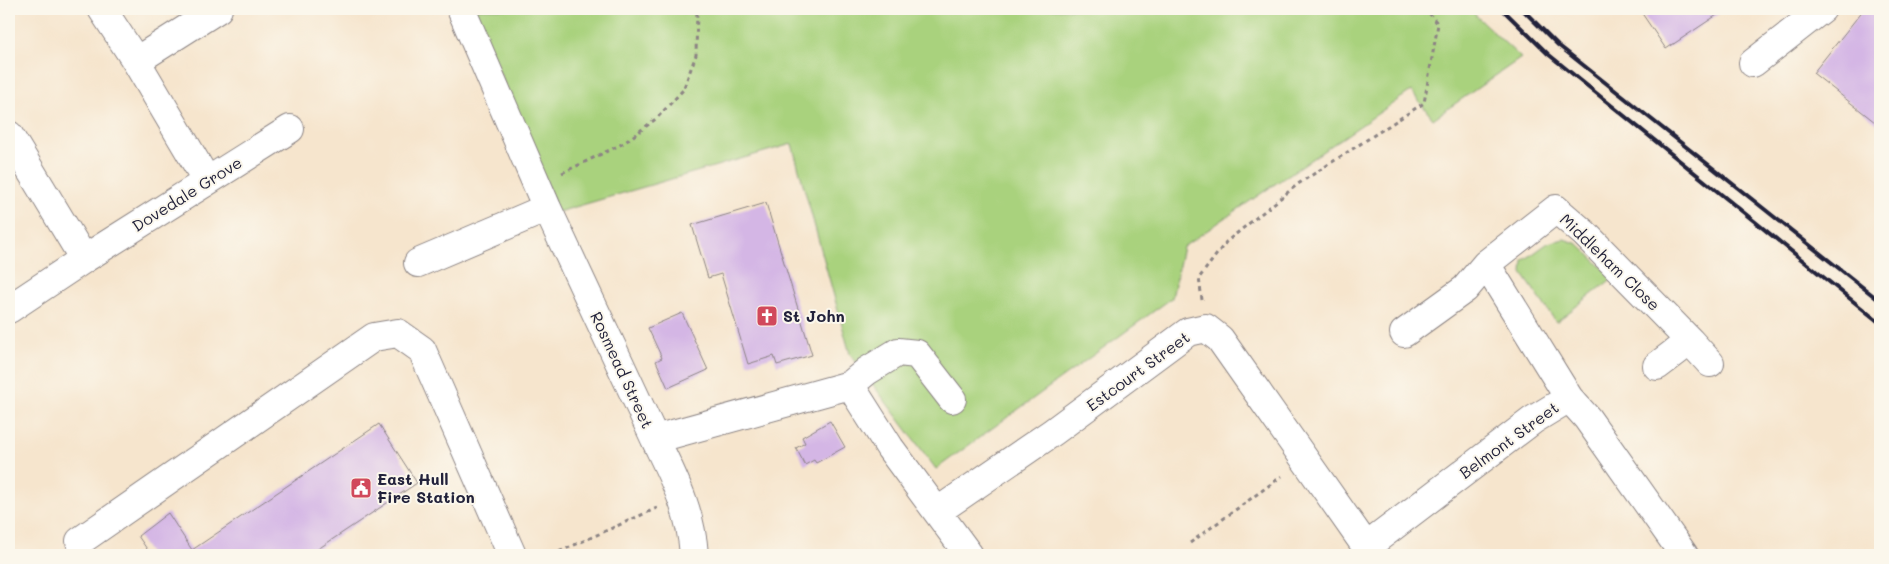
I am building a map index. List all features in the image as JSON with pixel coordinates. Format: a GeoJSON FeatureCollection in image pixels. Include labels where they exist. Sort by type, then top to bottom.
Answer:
{"type":"FeatureCollection","features":[{"type":"Feature","properties":{"kind":"street"},"geometry":{"type":"LineString","coordinates":[[102,9],[136,61],[207,181]]}},
{"type":"Feature","properties":{"kind":"street"},"geometry":{"type":"LineString","coordinates":[[136,61],[218,9]]}},
{"type":"Feature","properties":{"kind":"street","name":"Rosmead Street"},"geometry":{"type":"LineString","coordinates":[[461,9],[541,196],[655,439],[850,385]]}},
{"type":"Feature","properties":{"kind":"street"},"geometry":{"type":"LineString","coordinates":[[1753,63],[1822,9]]}},
{"type":"Feature","properties":{"kind":"street","name":"Dovedale Grove"},"geometry":{"type":"LineString","coordinates":[[9,309],[84,259],[290,129]]}},
{"type":"Feature","properties":{"kind":"street"},"geometry":{"type":"LineString","coordinates":[[9,135],[84,259]]}},
{"type":"Feature","properties":{"kind":"street"},"geometry":{"type":"LineString","coordinates":[[418,264],[541,196]]}},
{"type":"Feature","properties":{"kind":"street","name":"Middleham Close"},"geometry":{"type":"LineString","coordinates":[[1486,264],[1556,210],[1585,234],[1710,363]]}},
{"type":"Feature","properties":{"kind":"street"},"geometry":{"type":"LineString","coordinates":[[1404,333],[1465,289],[1486,264],[1569,398]]}},
{"type":"Feature","properties":{"kind":"street","name":"Estcourt Street"},"geometry":{"type":"LineString","coordinates":[[938,511],[1053,432],[1188,332],[1206,328],[1220,338],[1369,551]]}},
{"type":"Feature","properties":{"kind":"street"},"geometry":{"type":"LineString","coordinates":[[80,541],[374,337],[398,333],[422,350],[512,555]]}},
{"type":"Feature","properties":{"kind":"street"},"geometry":{"type":"LineString","coordinates":[[1656,366],[1690,341]]}},
{"type":"Feature","properties":{"kind":"street"},"geometry":{"type":"LineString","coordinates":[[952,399],[917,354],[898,352],[867,371],[850,385],[890,448],[969,555]]}},
{"type":"Feature","properties":{"kind":"street","name":"Belmont Street"},"geometry":{"type":"LineString","coordinates":[[1369,551],[1533,420],[1569,398],[1587,418],[1684,555]]}},
{"type":"Feature","properties":{"kind":"street"},"geometry":{"type":"LineString","coordinates":[[655,439],[682,497],[692,533],[694,555]]}},
{"type":"Feature","properties":{"kind":"path"},"geometry":{"type":"LineString","coordinates":[[541,196],[624,143],[657,118],[683,90],[696,55],[697,9]]}},
{"type":"Feature","properties":{"kind":"path"},"geometry":{"type":"LineString","coordinates":[[1206,328],[1199,278],[1226,242],[1298,184],[1424,103],[1438,24],[1426,9]]}},
{"type":"Feature","properties":{"kind":"path"},"geometry":{"type":"LineString","coordinates":[[1190,543],[1305,459]]}},
{"type":"Feature","properties":{"kind":"path"},"geometry":{"type":"LineString","coordinates":[[552,555],[682,497]]}},
{"type":"Feature","properties":{"kind":"green space"},"geometry":{"type":"Polygon","coordinates":[[[473,9],[1469,9],[1521,58],[1433,119],[1411,91],[1183,247],[1172,298],[936,469],[850,354],[792,144],[558,212],[473,9]]]}},
{"type":"Feature","properties":{"kind":"green space"},"geometry":{"type":"Polygon","coordinates":[[[1564,239],[1578,244],[1613,278],[1556,322],[1522,273],[1523,261],[1548,243],[1564,239]]]}},
{"type":"Feature","properties":{"kind":"building"},"geometry":{"type":"Polygon","coordinates":[[[1639,9],[1726,9],[1666,49],[1639,9]]]}},
{"type":"Feature","properties":{"kind":"building"},"geometry":{"type":"Polygon","coordinates":[[[1864,9],[1880,9],[1880,126],[1813,73],[1864,9]]]}},
{"type":"Feature","properties":{"kind":"building","name":"St John"},"geometry":{"type":"Polygon","coordinates":[[[766,203],[812,355],[777,365],[774,356],[748,364],[721,274],[708,278],[692,225],[766,203]]]}},
{"type":"Feature","properties":{"kind":"building"},"geometry":{"type":"Polygon","coordinates":[[[682,313],[708,370],[668,388],[656,361],[662,358],[648,328],[682,313]]]}},
{"type":"Feature","properties":{"kind":"building"},"geometry":{"type":"Polygon","coordinates":[[[830,421],[845,447],[816,463],[814,460],[805,465],[796,448],[805,443],[802,437],[830,421]]]}},
{"type":"Feature","properties":{"kind":"building"},"geometry":{"type":"Polygon","coordinates":[[[379,424],[417,483],[309,555],[151,555],[138,536],[168,513],[192,550],[379,424]]]}},
{"type":"Feature","properties":{"kind":"railway"},"geometry":{"type":"LineString","coordinates":[[1502,9],[1548,54],[1880,323]]}},
{"type":"Feature","properties":{"kind":"railway"},"geometry":{"type":"LineString","coordinates":[[1522,9],[1558,45],[1880,301]]}},
{"type":"Feature","properties":{"kind":"place","name":"St John"},"geometry":{"type":"Point","coordinates":[767,316]}},
{"type":"Feature","properties":{"kind":"place","name":"East Hull Fire Station"},"geometry":{"type":"Point","coordinates":[361,488]}}]}
